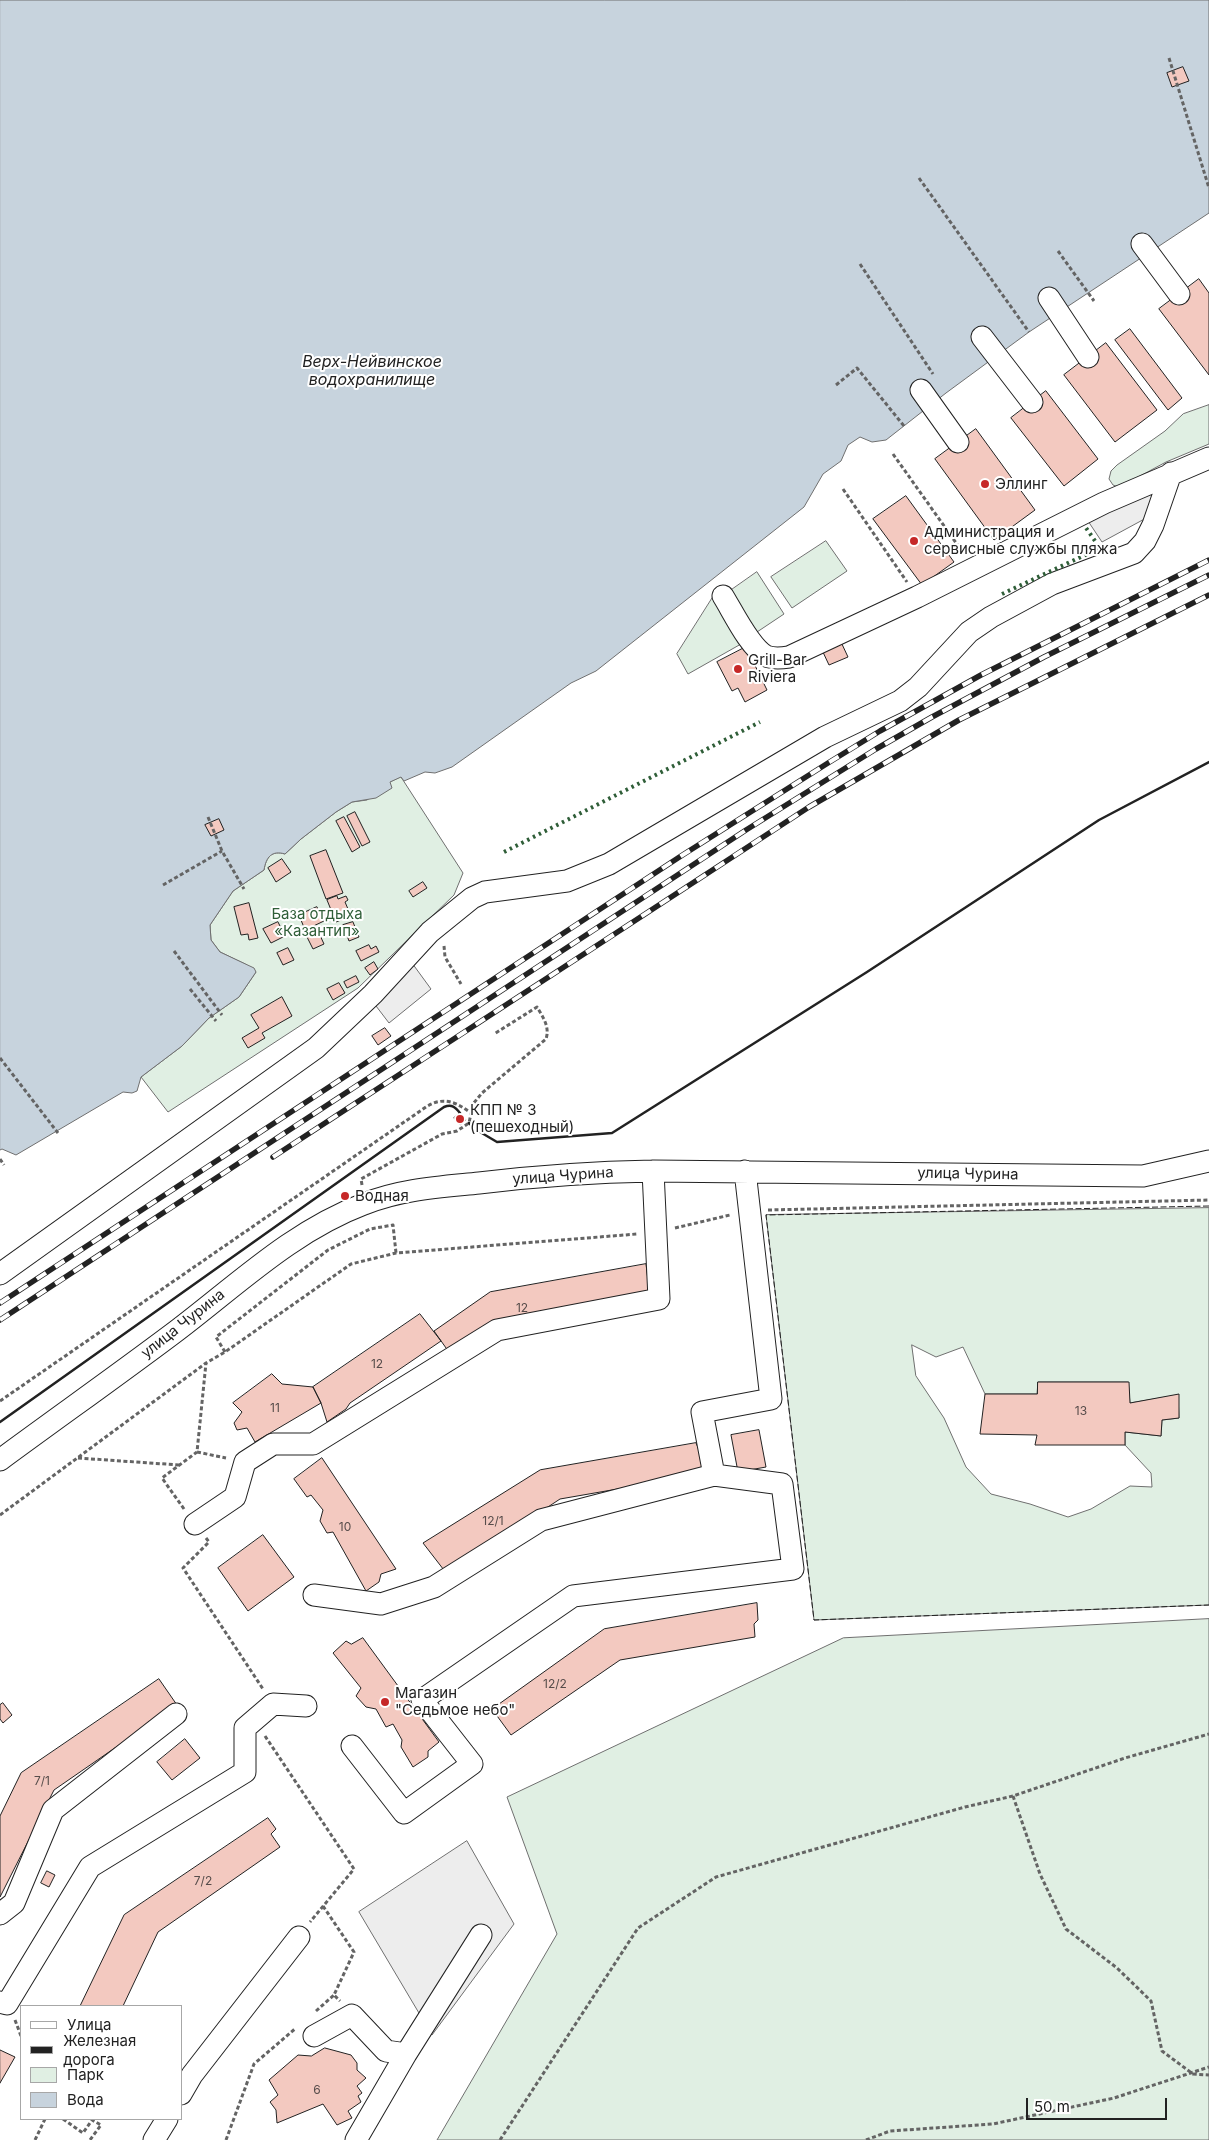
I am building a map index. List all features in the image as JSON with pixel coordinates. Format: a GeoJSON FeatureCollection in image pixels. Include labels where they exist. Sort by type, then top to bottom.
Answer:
{"type":"FeatureCollection","features":[{"type":"Feature","properties":{"kind":"street"},"geometry":{"type":"LineString","coordinates":[[1142,244],[1179,294]]}},
{"type":"Feature","properties":{"kind":"street"},"geometry":{"type":"LineString","coordinates":[[1049,298],[1088,357]]}},
{"type":"Feature","properties":{"kind":"street"},"geometry":{"type":"LineString","coordinates":[[982,337],[1032,402]]}},
{"type":"Feature","properties":{"kind":"street"},"geometry":{"type":"LineString","coordinates":[[928,383],[958,442]]}},
{"type":"Feature","properties":{"kind":"street"},"geometry":{"type":"LineString","coordinates":[[723,596],[751,640],[767,656],[789,657],[1078,517],[1171,473],[1209,458]]}},
{"type":"Feature","properties":{"kind":"street"},"geometry":{"type":"LineString","coordinates":[[0,1274],[316,1048],[373,994],[430,932],[472,898],[485,892],[567,881],[609,864],[825,737],[900,701],[918,687],[969,632],[991,617],[1052,584],[1134,553],[1145,541],[1171,473]]}},
{"type":"Feature","properties":{"kind":"street","name":"улица Чурина"},"geometry":{"type":"LineString","coordinates":[[0,1460],[172,1334],[259,1264],[312,1228],[366,1203],[406,1191],[600,1172],[1143,1176],[1209,1161]]}},
{"type":"Feature","properties":{"kind":"street"},"geometry":{"type":"LineString","coordinates":[[195,1524],[235,1497],[245,1462],[273,1444],[313,1444],[497,1330],[659,1299],[654,1232],[653,1171]]}},
{"type":"Feature","properties":{"kind":"street"},"geometry":{"type":"LineString","coordinates":[[714,1475],[702,1412],[771,1399],[745,1172]]}},
{"type":"Feature","properties":{"kind":"street"},"geometry":{"type":"LineString","coordinates":[[314,1595],[381,1604],[434,1587],[541,1520],[714,1475],[782,1484],[793,1569],[573,1596],[422,1700],[472,1764],[404,1813],[352,1746]]}},
{"type":"Feature","properties":{"kind":"street"},"geometry":{"type":"LineString","coordinates":[[0,2002],[7,2004],[90,1867],[245,1772],[245,1728],[273,1704],[306,1706]]}},
{"type":"Feature","properties":{"kind":"street"},"geometry":{"type":"LineString","coordinates":[[0,1914],[14,1903],[53,1810],[176,1714]]}},
{"type":"Feature","properties":{"kind":"street"},"geometry":{"type":"LineString","coordinates":[[356,2140],[406,2054],[481,1934]]}},
{"type":"Feature","properties":{"kind":"street"},"geometry":{"type":"LineString","coordinates":[[182,2092],[192,2075],[299,1937]]}},
{"type":"Feature","properties":{"kind":"street"},"geometry":{"type":"LineString","coordinates":[[306,2031],[352,2015],[386,2051],[406,2054]]}},
{"type":"Feature","properties":{"kind":"street"},"geometry":{"type":"LineString","coordinates":[[154,2140],[166,2120]]}},
{"type":"Feature","properties":{"kind":"path"},"geometry":{"type":"LineString","coordinates":[[1169,58],[1209,188]]}},
{"type":"Feature","properties":{"kind":"path"},"geometry":{"type":"LineString","coordinates":[[920,178],[1029,332]]}},
{"type":"Feature","properties":{"kind":"path"},"geometry":{"type":"LineString","coordinates":[[1058,251],[1094,301]]}},
{"type":"Feature","properties":{"kind":"path"},"geometry":{"type":"LineString","coordinates":[[860,264],[928,383]]}},
{"type":"Feature","properties":{"kind":"path"},"geometry":{"type":"LineString","coordinates":[[836,385],[857,368],[904,426]]}},
{"type":"Feature","properties":{"kind":"path"},"geometry":{"type":"LineString","coordinates":[[892,454],[974,568]]}},
{"type":"Feature","properties":{"kind":"path"},"geometry":{"type":"LineString","coordinates":[[843,489],[917,596]]}},
{"type":"Feature","properties":{"kind":"path"},"geometry":{"type":"LineString","coordinates":[[208,817],[222,851],[244,889]]}},
{"type":"Feature","properties":{"kind":"path"},"geometry":{"type":"LineString","coordinates":[[163,885],[222,851]]}},
{"type":"Feature","properties":{"kind":"path"},"geometry":{"type":"LineString","coordinates":[[444,920],[445,957],[461,984]]}},
{"type":"Feature","properties":{"kind":"path"},"geometry":{"type":"LineString","coordinates":[[174,951],[222,1015]]}},
{"type":"Feature","properties":{"kind":"path"},"geometry":{"type":"LineString","coordinates":[[190,989],[216,1021]]}},
{"type":"Feature","properties":{"kind":"path"},"geometry":{"type":"LineString","coordinates":[[370,1229],[361,1179],[442,1134],[463,1128],[469,1123],[473,1104],[482,1093],[546,1040],[548,1033],[546,1024],[537,1007],[494,1034]]}},
{"type":"Feature","properties":{"kind":"path"},"geometry":{"type":"LineString","coordinates":[[0,1058],[58,1134]]}},
{"type":"Feature","properties":{"kind":"path"},"geometry":{"type":"LineString","coordinates":[[0,1401],[433,1103],[449,1101],[458,1104],[471,1113]]}},
{"type":"Feature","properties":{"kind":"path"},"geometry":{"type":"LineString","coordinates":[[0,1159],[4,1165]]}},
{"type":"Feature","properties":{"kind":"path"},"geometry":{"type":"LineString","coordinates":[[0,1514],[206,1363],[351,1264],[396,1253],[654,1232],[750,1211],[1209,1200]]}},
{"type":"Feature","properties":{"kind":"path"},"geometry":{"type":"LineString","coordinates":[[224,1352],[216,1338],[328,1250],[370,1229],[393,1225],[396,1253]]}},
{"type":"Feature","properties":{"kind":"path"},"geometry":{"type":"LineString","coordinates":[[197,1452],[206,1363]]}},
{"type":"Feature","properties":{"kind":"path"},"geometry":{"type":"LineString","coordinates":[[182,1506],[162,1478],[197,1452],[245,1462]]}},
{"type":"Feature","properties":{"kind":"path"},"geometry":{"type":"LineString","coordinates":[[77,1458],[179,1465]]}},
{"type":"Feature","properties":{"kind":"path"},"geometry":{"type":"LineString","coordinates":[[209,1542],[183,1568],[251,1671]]}},
{"type":"Feature","properties":{"kind":"path"},"geometry":{"type":"LineString","coordinates":[[255,1720],[354,1869],[299,1937]]}},
{"type":"Feature","properties":{"kind":"path"},"geometry":{"type":"LineString","coordinates":[[500,2140],[638,1928],[716,1877],[965,1806],[1013,1796],[1125,1758],[1209,1734]]}},
{"type":"Feature","properties":{"kind":"path"},"geometry":{"type":"LineString","coordinates":[[1013,1796],[1040,1874],[1066,1929],[1117,1968],[1151,2001],[1162,2051],[1193,2074],[1209,2075]]}},
{"type":"Feature","properties":{"kind":"path"},"geometry":{"type":"LineString","coordinates":[[312,2014],[334,1995],[354,1952],[323,1906]]}},
{"type":"Feature","properties":{"kind":"path"},"geometry":{"type":"LineString","coordinates":[[334,1995],[352,2015]]}},
{"type":"Feature","properties":{"kind":"path"},"geometry":{"type":"LineString","coordinates":[[226,2140],[254,2064],[306,2031]]}},
{"type":"Feature","properties":{"kind":"path"},"geometry":{"type":"LineString","coordinates":[[866,2140],[890,2131],[993,2124],[1114,2098],[1209,2068]]}},
{"type":"Feature","properties":{"kind":"path"},"geometry":{"type":"LineString","coordinates":[[35,2140],[45,2120]]}},
{"type":"Feature","properties":{"kind":"path"},"geometry":{"type":"LineString","coordinates":[[64,2120],[83,2133],[92,2120],[101,2125],[90,2140]]}},
{"type":"Feature","properties":{"kind":"green space"},"geometry":{"type":"Polygon","coordinates":[[[1209,405],[1209,444],[1166,462],[1118,487],[1113,485],[1109,479],[1111,471],[1117,465],[1165,431],[1183,414],[1209,405]]]}},
{"type":"Feature","properties":{"kind":"green space"},"geometry":{"type":"Polygon","coordinates":[[[826,541],[847,571],[792,608],[771,577],[826,541]]]}},
{"type":"Feature","properties":{"kind":"green space"},"geometry":{"type":"Polygon","coordinates":[[[757,572],[784,614],[757,632],[730,591],[757,572]]]}},
{"type":"Feature","properties":{"kind":"green space"},"geometry":{"type":"Polygon","coordinates":[[[713,597],[741,644],[688,674],[677,654],[713,597]]]}},
{"type":"Feature","properties":{"kind":"green space","name":"База отдыха «Казантип»"},"geometry":{"type":"Polygon","coordinates":[[[401,777],[463,873],[454,895],[358,988],[168,1112],[141,1077],[182,1046],[209,1018],[239,997],[256,972],[245,964],[220,952],[211,940],[210,925],[233,891],[264,870],[266,861],[270,856],[277,853],[285,854],[336,812],[352,802],[367,800],[390,782],[401,777]]]}},
{"type":"Feature","properties":{"kind":"green space"},"geometry":{"type":"Polygon","coordinates":[[[1209,1208],[1209,1605],[814,1620],[766,1215],[1209,1208]],[[912,1345],[916,1376],[944,1418],[966,1467],[991,1494],[1030,1504],[1068,1517],[1091,1509],[1130,1486],[1152,1487],[1151,1473],[1125,1445],[1125,1432],[1161,1436],[1162,1420],[1179,1418],[1178,1395],[1130,1403],[1128,1382],[1038,1382],[1037,1394],[985,1394],[963,1347],[936,1357],[912,1345]]]}},
{"type":"Feature","properties":{"kind":"green space"},"geometry":{"type":"Polygon","coordinates":[[[1209,1619],[1209,2140],[437,2140],[557,1934],[507,1797],[843,1638],[1209,1619]]]}},
{"type":"Feature","properties":{"kind":"shaded area"},"geometry":{"type":"Polygon","coordinates":[[[1159,486],[1150,516],[1102,542],[1088,521],[1159,486]]]}},
{"type":"Feature","properties":{"kind":"shaded area"},"geometry":{"type":"Polygon","coordinates":[[[412,963],[431,989],[389,1023],[373,1002],[412,963]]]}},
{"type":"Feature","properties":{"kind":"shaded area"},"geometry":{"type":"Polygon","coordinates":[[[467,1841],[514,1924],[432,2035],[359,1912],[467,1841]]]}},
{"type":"Feature","properties":{"kind":"water","name":"Верх-Нейвинское водохранилище"},"geometry":{"type":"Polygon","coordinates":[[[0,0],[1209,0],[1209,213],[1029,332],[886,440],[872,442],[860,437],[848,445],[841,461],[823,474],[804,507],[596,671],[571,683],[452,767],[435,773],[425,772],[404,781],[401,777],[390,782],[392,788],[376,798],[352,802],[301,839],[285,854],[277,853],[270,856],[266,861],[264,870],[233,891],[210,925],[211,940],[220,952],[254,968],[256,972],[239,997],[209,1018],[182,1046],[141,1077],[137,1091],[132,1093],[123,1092],[16,1155],[2,1149],[0,1150],[0,0]]]}},
{"type":"Feature","properties":{"kind":"building"},"geometry":{"type":"Polygon","coordinates":[[[1183,67],[1189,81],[1172,87],[1167,73],[1183,67]]]}},
{"type":"Feature","properties":{"kind":"building"},"geometry":{"type":"Polygon","coordinates":[[[1199,279],[1209,293],[1209,375],[1159,309],[1199,279]]]}},
{"type":"Feature","properties":{"kind":"building"},"geometry":{"type":"Polygon","coordinates":[[[1130,329],[1182,398],[1168,410],[1115,340],[1130,329]]]}},
{"type":"Feature","properties":{"kind":"building"},"geometry":{"type":"Polygon","coordinates":[[[1106,343],[1157,410],[1115,442],[1064,375],[1106,343]]]}},
{"type":"Feature","properties":{"kind":"building","name":"Эллинг"},"geometry":{"type":"Polygon","coordinates":[[[1046,391],[1098,459],[1064,486],[1011,418],[1046,391]]]}},
{"type":"Feature","properties":{"kind":"building","name":"Эллинг"},"geometry":{"type":"Polygon","coordinates":[[[976,429],[1035,510],[994,540],[935,459],[976,429]]]}},
{"type":"Feature","properties":{"kind":"building","name":"Администрация и сервисные службы пляжа"},"geometry":{"type":"Polygon","coordinates":[[[906,496],[954,562],[922,585],[873,519],[906,496]]]}},
{"type":"Feature","properties":{"kind":"building"},"geometry":{"type":"Polygon","coordinates":[[[841,642],[848,657],[829,665],[822,650],[841,642]]]}},
{"type":"Feature","properties":{"kind":"building"},"geometry":{"type":"Polygon","coordinates":[[[746,647],[767,690],[745,702],[738,688],[732,691],[717,662],[746,647]]]}},
{"type":"Feature","properties":{"kind":"building"},"geometry":{"type":"Polygon","coordinates":[[[355,812],[370,842],[362,846],[347,816],[355,812]]]}},
{"type":"Feature","properties":{"kind":"building"},"geometry":{"type":"Polygon","coordinates":[[[344,817],[360,847],[352,852],[336,821],[344,817]]]}},
{"type":"Feature","properties":{"kind":"building"},"geometry":{"type":"Polygon","coordinates":[[[219,819],[224,830],[211,836],[205,825],[219,819]]]}},
{"type":"Feature","properties":{"kind":"building"},"geometry":{"type":"Polygon","coordinates":[[[326,850],[343,893],[326,899],[310,856],[326,850]]]}},
{"type":"Feature","properties":{"kind":"building"},"geometry":{"type":"Polygon","coordinates":[[[282,859],[291,872],[276,882],[268,868],[282,859]]]}},
{"type":"Feature","properties":{"kind":"building"},"geometry":{"type":"Polygon","coordinates":[[[423,882],[427,888],[413,897],[409,891],[423,882]]]}},
{"type":"Feature","properties":{"kind":"building"},"geometry":{"type":"Polygon","coordinates":[[[337,896],[338,899],[346,896],[348,900],[345,902],[351,916],[336,922],[327,900],[337,896]]]}},
{"type":"Feature","properties":{"kind":"building"},"geometry":{"type":"Polygon","coordinates":[[[249,903],[258,938],[249,940],[248,934],[241,935],[234,907],[249,903]]]}},
{"type":"Feature","properties":{"kind":"building"},"geometry":{"type":"Polygon","coordinates":[[[317,907],[324,921],[305,930],[299,915],[317,907]]]}},
{"type":"Feature","properties":{"kind":"building"},"geometry":{"type":"Polygon","coordinates":[[[278,922],[285,936],[271,943],[263,929],[278,922]]]}},
{"type":"Feature","properties":{"kind":"building"},"geometry":{"type":"Polygon","coordinates":[[[353,922],[359,937],[349,941],[343,925],[353,922]]]}},
{"type":"Feature","properties":{"kind":"building"},"geometry":{"type":"Polygon","coordinates":[[[318,931],[324,944],[313,949],[307,937],[318,931]]]}},
{"type":"Feature","properties":{"kind":"building"},"geometry":{"type":"Polygon","coordinates":[[[369,945],[371,949],[376,946],[379,952],[361,961],[356,951],[369,945]]]}},
{"type":"Feature","properties":{"kind":"building"},"geometry":{"type":"Polygon","coordinates":[[[288,948],[294,960],[283,965],[277,953],[288,948]]]}},
{"type":"Feature","properties":{"kind":"building"},"geometry":{"type":"Polygon","coordinates":[[[374,962],[378,969],[370,975],[365,968],[374,962]]]}},
{"type":"Feature","properties":{"kind":"building"},"geometry":{"type":"Polygon","coordinates":[[[356,976],[359,982],[347,988],[344,982],[356,976]]]}},
{"type":"Feature","properties":{"kind":"building"},"geometry":{"type":"Polygon","coordinates":[[[339,983],[345,993],[333,1000],[327,989],[339,983]]]}},
{"type":"Feature","properties":{"kind":"building"},"geometry":{"type":"Polygon","coordinates":[[[282,997],[292,1016],[262,1033],[265,1038],[248,1048],[242,1038],[259,1028],[251,1015],[282,997]]]}},
{"type":"Feature","properties":{"kind":"building"},"geometry":{"type":"Polygon","coordinates":[[[385,1028],[391,1036],[378,1045],[372,1036],[385,1028]]]}},
{"type":"Feature","properties":{"kind":"building","name":"КПП № 3 (пешеходный)"},"geometry":{"type":"Polygon","coordinates":[[[460,1113],[466,1120],[460,1125],[454,1118],[460,1113]]]}},
{"type":"Feature","properties":{"kind":"building"},"geometry":{"type":"Polygon","coordinates":[[[646,1264],[650,1296],[505,1320],[451,1355],[434,1331],[490,1292],[646,1264]]]}},
{"type":"Feature","properties":{"kind":"building"},"geometry":{"type":"Polygon","coordinates":[[[420,1314],[441,1341],[350,1403],[346,1409],[327,1422],[313,1387],[420,1314]]]}},
{"type":"Feature","properties":{"kind":"building"},"geometry":{"type":"Polygon","coordinates":[[[272,1374],[282,1384],[313,1387],[321,1403],[255,1442],[247,1428],[237,1430],[234,1423],[242,1412],[233,1403],[272,1374]]]}},
{"type":"Feature","properties":{"kind":"building"},"geometry":{"type":"Polygon","coordinates":[[[1038,1382],[1129,1382],[1130,1403],[1179,1394],[1179,1418],[1162,1420],[1161,1436],[1125,1432],[1125,1445],[1035,1445],[1037,1435],[980,1434],[985,1394],[1037,1394],[1038,1382]]]}},
{"type":"Feature","properties":{"kind":"building"},"geometry":{"type":"Polygon","coordinates":[[[759,1430],[766,1467],[738,1472],[731,1435],[759,1430]]]}},
{"type":"Feature","properties":{"kind":"building"},"geometry":{"type":"Polygon","coordinates":[[[696,1443],[703,1459],[704,1474],[560,1499],[447,1574],[423,1543],[540,1470],[696,1443]]]}},
{"type":"Feature","properties":{"kind":"building"},"geometry":{"type":"Polygon","coordinates":[[[322,1458],[396,1569],[381,1574],[379,1582],[366,1591],[333,1532],[327,1533],[320,1521],[323,1510],[311,1495],[307,1497],[294,1479],[322,1458]]]}},
{"type":"Feature","properties":{"kind":"building"},"geometry":{"type":"Polygon","coordinates":[[[263,1535],[294,1577],[248,1611],[218,1568],[263,1535]]]}},
{"type":"Feature","properties":{"kind":"building"},"geometry":{"type":"Polygon","coordinates":[[[757,1603],[758,1620],[754,1624],[755,1637],[620,1660],[511,1735],[492,1709],[604,1629],[757,1603]]]}},
{"type":"Feature","properties":{"kind":"building","name":"Магазин \"Седьмое небо\""},"geometry":{"type":"Polygon","coordinates":[[[363,1638],[439,1742],[428,1751],[428,1757],[413,1767],[401,1747],[402,1740],[393,1724],[386,1727],[376,1709],[366,1707],[356,1696],[361,1688],[333,1653],[346,1641],[351,1644],[363,1638]]]}},
{"type":"Feature","properties":{"kind":"building"},"geometry":{"type":"Polygon","coordinates":[[[159,1679],[177,1705],[54,1790],[0,1897],[0,1816],[21,1773],[159,1679]]]}},
{"type":"Feature","properties":{"kind":"building"},"geometry":{"type":"Polygon","coordinates":[[[3,1703],[12,1715],[3,1723],[0,1719],[0,1705],[3,1703]]]}},
{"type":"Feature","properties":{"kind":"building"},"geometry":{"type":"Polygon","coordinates":[[[185,1739],[200,1758],[172,1780],[157,1762],[185,1739]]]}},
{"type":"Feature","properties":{"kind":"building"},"geometry":{"type":"Polygon","coordinates":[[[268,1818],[276,1829],[271,1834],[280,1847],[158,1932],[123,2005],[80,2005],[124,1915],[268,1818]]]}},
{"type":"Feature","properties":{"kind":"building"},"geometry":{"type":"Polygon","coordinates":[[[47,1871],[55,1875],[49,1887],[41,1883],[47,1871]]]}},
{"type":"Feature","properties":{"kind":"building"},"geometry":{"type":"Polygon","coordinates":[[[325,2048],[351,2055],[357,2063],[357,2070],[366,2078],[357,2086],[362,2093],[358,2096],[361,2102],[348,2111],[352,2118],[337,2125],[323,2104],[277,2123],[276,2110],[270,2102],[278,2095],[269,2080],[298,2055],[311,2056],[325,2048]]]}},
{"type":"Feature","properties":{"kind":"building"},"geometry":{"type":"Polygon","coordinates":[[[0,2050],[15,2057],[0,2083],[0,2050]]]}},
{"type":"Feature","properties":{"kind":"railway"},"geometry":{"type":"LineString","coordinates":[[0,1303],[681,856],[880,731],[981,675],[1209,560]]}},
{"type":"Feature","properties":{"kind":"railway"},"geometry":{"type":"LineString","coordinates":[[0,1320],[746,830],[876,749],[1044,657],[1209,575]]}},
{"type":"Feature","properties":{"kind":"railway"},"geometry":{"type":"LineString","coordinates":[[273,1157],[809,807],[959,720],[1209,595]]}},
{"type":"Feature","properties":{"kind":"hedge"},"geometry":{"type":"LineString","coordinates":[[1002,594],[1100,548],[1084,525]]}},
{"type":"Feature","properties":{"kind":"hedge"},"geometry":{"type":"LineString","coordinates":[[504,852],[760,722]]}},
{"type":"Feature","properties":{"kind":"fence"},"geometry":{"type":"LineString","coordinates":[[1209,1206],[766,1215],[814,1620],[1209,1605]]}},
{"type":"Feature","properties":{"kind":"wall"},"geometry":{"type":"LineString","coordinates":[[469,1123],[475,1129],[497,1142],[612,1133],[867,972],[1099,820],[1209,762]]}},
{"type":"Feature","properties":{"kind":"wall"},"geometry":{"type":"LineString","coordinates":[[0,1422],[444,1107],[453,1107],[460,1113]]}},
{"type":"Feature","properties":{"kind":"place","name":"Эллинг"},"geometry":{"type":"Point","coordinates":[985,484]}},
{"type":"Feature","properties":{"kind":"place","name":"Администрация и сервисные службы пляжа"},"geometry":{"type":"Point","coordinates":[914,541]}},
{"type":"Feature","properties":{"kind":"place","name":"Grill-Bar Riviera"},"geometry":{"type":"Point","coordinates":[738,669]}},
{"type":"Feature","properties":{"kind":"place","name":"КПП № 3 (пешеходный)"},"geometry":{"type":"Point","coordinates":[460,1119]}},
{"type":"Feature","properties":{"kind":"place","name":"Водная"},"geometry":{"type":"Point","coordinates":[345,1196]}},
{"type":"Feature","properties":{"kind":"place","name":"Магазин \"Седьмое небо\""},"geometry":{"type":"Point","coordinates":[385,1702]}}]}
